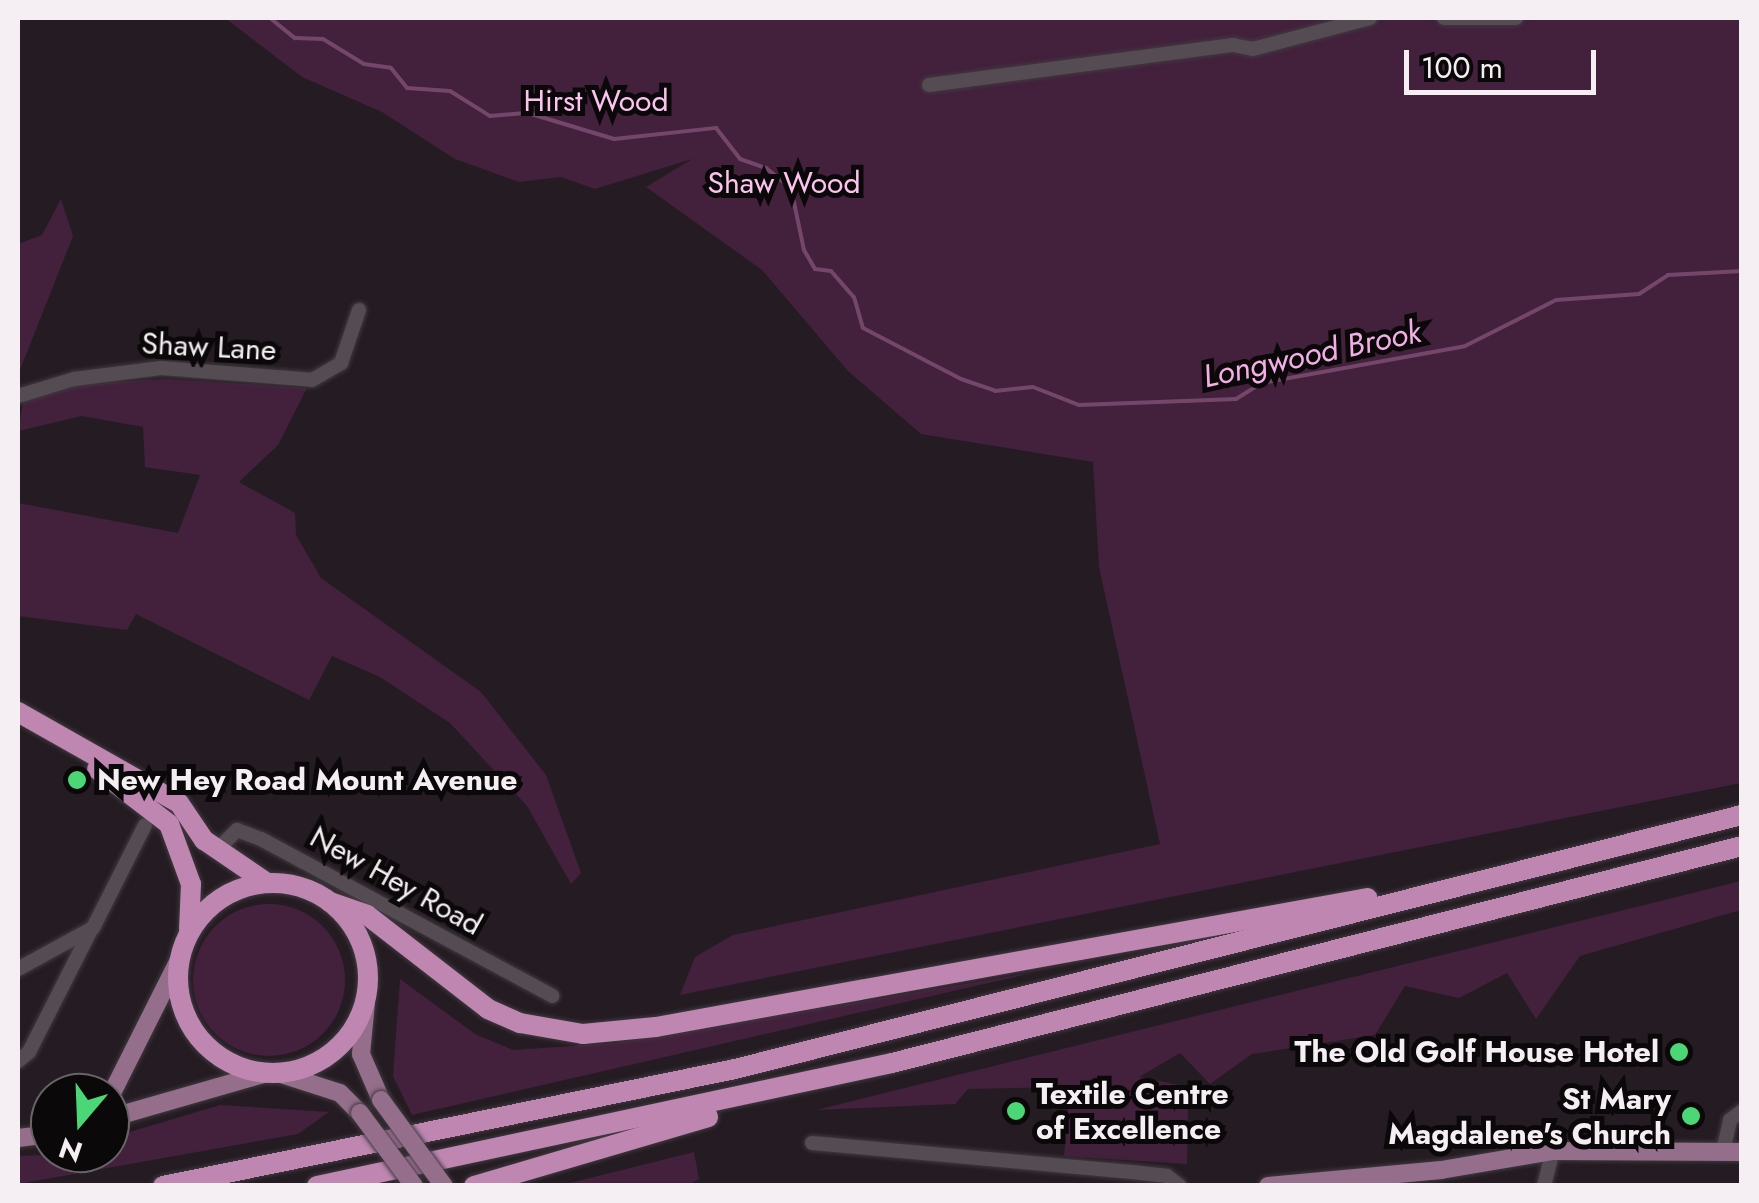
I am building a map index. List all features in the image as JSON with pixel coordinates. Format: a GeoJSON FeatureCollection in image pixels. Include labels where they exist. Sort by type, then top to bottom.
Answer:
{"type":"FeatureCollection","features":[{"type":"Feature","properties":{"kind":"highway"},"geometry":{"type":"LineString","coordinates":[[18,712],[179,802],[216,851],[267,883],[301,888],[367,915],[488,1009],[520,1023],[583,1034],[656,1027],[1536,868]]}},
{"type":"Feature","properties":{"kind":"highway"},"geometry":{"type":"LineString","coordinates":[[18,726],[118,781],[156,809],[169,824],[191,884],[190,931],[179,960],[181,1006],[191,1028],[234,1066],[272,1074],[331,1054],[350,1036],[366,1003],[365,952],[330,902]]}},
{"type":"Feature","properties":{"kind":"highway"},"geometry":{"type":"LineString","coordinates":[[162,1186],[735,1070],[1742,815]]}},
{"type":"Feature","properties":{"kind":"highway"},"geometry":{"type":"LineString","coordinates":[[474,1186],[892,1063],[1742,846]]}},
{"type":"Feature","properties":{"kind":"highway"},"geometry":{"type":"LineString","coordinates":[[191,884],[216,851]]}},
{"type":"Feature","properties":{"kind":"highway"},"geometry":{"type":"LineString","coordinates":[[190,931],[215,902],[267,883]]}},
{"type":"Feature","properties":{"kind":"highway"},"geometry":{"type":"LineString","coordinates":[[317,1186],[892,1063]]}},
{"type":"Feature","properties":{"kind":"main road"},"geometry":{"type":"LineString","coordinates":[[122,1073],[179,960]]}},
{"type":"Feature","properties":{"kind":"main road"},"geometry":{"type":"LineString","coordinates":[[366,1003],[360,1054],[381,1100],[444,1186]]}},
{"type":"Feature","properties":{"kind":"main road"},"geometry":{"type":"LineString","coordinates":[[130,1113],[272,1074],[340,1093],[360,1113],[414,1186]]}},
{"type":"Feature","properties":{"kind":"main road"},"geometry":{"type":"LineString","coordinates":[[1268,1186],[1441,1170],[1552,1151],[1732,1151]]}},
{"type":"Feature","properties":{"kind":"street"},"geometry":{"type":"LineString","coordinates":[[929,86],[1233,44],[1253,49],[1370,18]]}},
{"type":"Feature","properties":{"kind":"street"},"geometry":{"type":"LineString","coordinates":[[1444,18],[1516,18]]}},
{"type":"Feature","properties":{"kind":"street","name":"Shaw Lane"},"geometry":{"type":"LineString","coordinates":[[18,396],[74,378],[161,368],[312,380],[341,363],[359,310]]}},
{"type":"Feature","properties":{"kind":"street"},"geometry":{"type":"LineString","coordinates":[[18,1061],[28,1052],[146,826]]}},
{"type":"Feature","properties":{"kind":"street","name":"New Hey Road"},"geometry":{"type":"LineString","coordinates":[[216,851],[237,830],[262,839],[552,996]]}},
{"type":"Feature","properties":{"kind":"street"},"geometry":{"type":"LineString","coordinates":[[18,969],[93,928]]}},
{"type":"Feature","properties":{"kind":"street"},"geometry":{"type":"LineString","coordinates":[[1732,1151],[1730,1120],[1742,1111]]}},
{"type":"Feature","properties":{"kind":"street"},"geometry":{"type":"LineString","coordinates":[[812,1143],[1167,1176],[1180,1186]]}},
{"type":"Feature","properties":{"kind":"street"},"geometry":{"type":"LineString","coordinates":[[1544,1186],[1552,1151]]}},
{"type":"Feature","properties":{"kind":"street"},"geometry":{"type":"LineString","coordinates":[[1058,1166],[1059,1186]]}},
{"type":"Feature","properties":{"kind":"green space"},"geometry":{"type":"Polygon","coordinates":[[[225,18],[1741,18],[1741,783],[680,995],[695,957],[733,935],[1160,844],[1099,567],[1093,462],[921,434],[848,371],[762,270],[646,187],[692,159],[595,189],[561,177],[519,182],[455,159],[382,112],[302,77],[225,18]]]}},
{"type":"Feature","properties":{"kind":"green space"},"geometry":{"type":"Polygon","coordinates":[[[61,199],[73,236],[18,375],[18,244],[42,235],[61,199]]]}},
{"type":"Feature","properties":{"kind":"green space"},"geometry":{"type":"Polygon","coordinates":[[[165,379],[307,388],[278,445],[239,482],[295,513],[296,535],[321,578],[481,692],[546,775],[581,873],[571,884],[527,806],[450,723],[380,677],[332,656],[309,700],[136,614],[127,630],[18,616],[18,503],[178,533],[200,475],[145,467],[143,427],[82,416],[18,431],[24,397],[71,385],[165,379]]]}},
{"type":"Feature","properties":{"kind":"green space"},"geometry":{"type":"Polygon","coordinates":[[[1741,881],[1741,910],[1580,956],[1536,1019],[1507,973],[1459,998],[1405,986],[1375,1035],[1252,1054],[1210,1084],[1180,1053],[1139,1077],[1179,1085],[1188,1111],[1187,1164],[1064,1156],[1070,1087],[968,1089],[955,1104],[816,1110],[1741,881]]]}},
{"type":"Feature","properties":{"kind":"green space"},"geometry":{"type":"Polygon","coordinates":[[[269,904],[298,910],[323,926],[339,951],[345,980],[339,1009],[323,1034],[298,1050],[269,1056],[240,1050],[215,1034],[199,1009],[193,980],[199,951],[215,926],[240,910],[269,904]]]}},
{"type":"Feature","properties":{"kind":"green space"},"geometry":{"type":"Polygon","coordinates":[[[1036,972],[412,1115],[393,1076],[400,979],[475,1034],[513,1050],[615,1043],[1036,972]]]}},
{"type":"Feature","properties":{"kind":"green space"},"geometry":{"type":"Polygon","coordinates":[[[220,1105],[329,1112],[298,1134],[130,1164],[130,1132],[220,1105]]]}},
{"type":"Feature","properties":{"kind":"green space"},"geometry":{"type":"Polygon","coordinates":[[[694,1152],[699,1179],[688,1185],[562,1185],[694,1152]]]}},
{"type":"Feature","properties":{"kind":"green space"},"geometry":{"type":"Polygon","coordinates":[[[18,1156],[30,1156],[30,1173],[80,1173],[18,1184],[18,1156]]]}},
{"type":"Feature","properties":{"kind":"waterway","name":"Longwood Brook"},"geometry":{"type":"LineString","coordinates":[[270,18],[295,38],[323,39],[364,64],[391,68],[407,88],[450,91],[490,116],[528,113],[614,139],[716,128],[740,159],[766,168],[791,188],[804,250],[815,269],[831,271],[854,297],[863,328],[961,379],[995,391],[1033,387],[1079,405],[1236,399],[1262,383],[1465,346],[1556,300],[1639,294],[1668,275],[1742,271]]}},
{"type":"Feature","properties":{"kind":"place","name":"New Hey Road Mount Avenue"},"geometry":{"type":"Point","coordinates":[77,780]}},
{"type":"Feature","properties":{"kind":"place","name":"The Old Golf House Hotel"},"geometry":{"type":"Point","coordinates":[1679,1052]}},
{"type":"Feature","properties":{"kind":"place","name":"Textile Centre of Excellence"},"geometry":{"type":"Point","coordinates":[1016,1111]}},
{"type":"Feature","properties":{"kind":"place","name":"St Mary Magdalene's Church"},"geometry":{"type":"Point","coordinates":[1691,1116]}},
{"type":"Feature","properties":{"kind":"park label","name":"Hirst Wood"},"geometry":{"type":"Point","coordinates":[596,101]}},
{"type":"Feature","properties":{"kind":"park label","name":"Shaw Wood"},"geometry":{"type":"Point","coordinates":[784,183]}}]}
